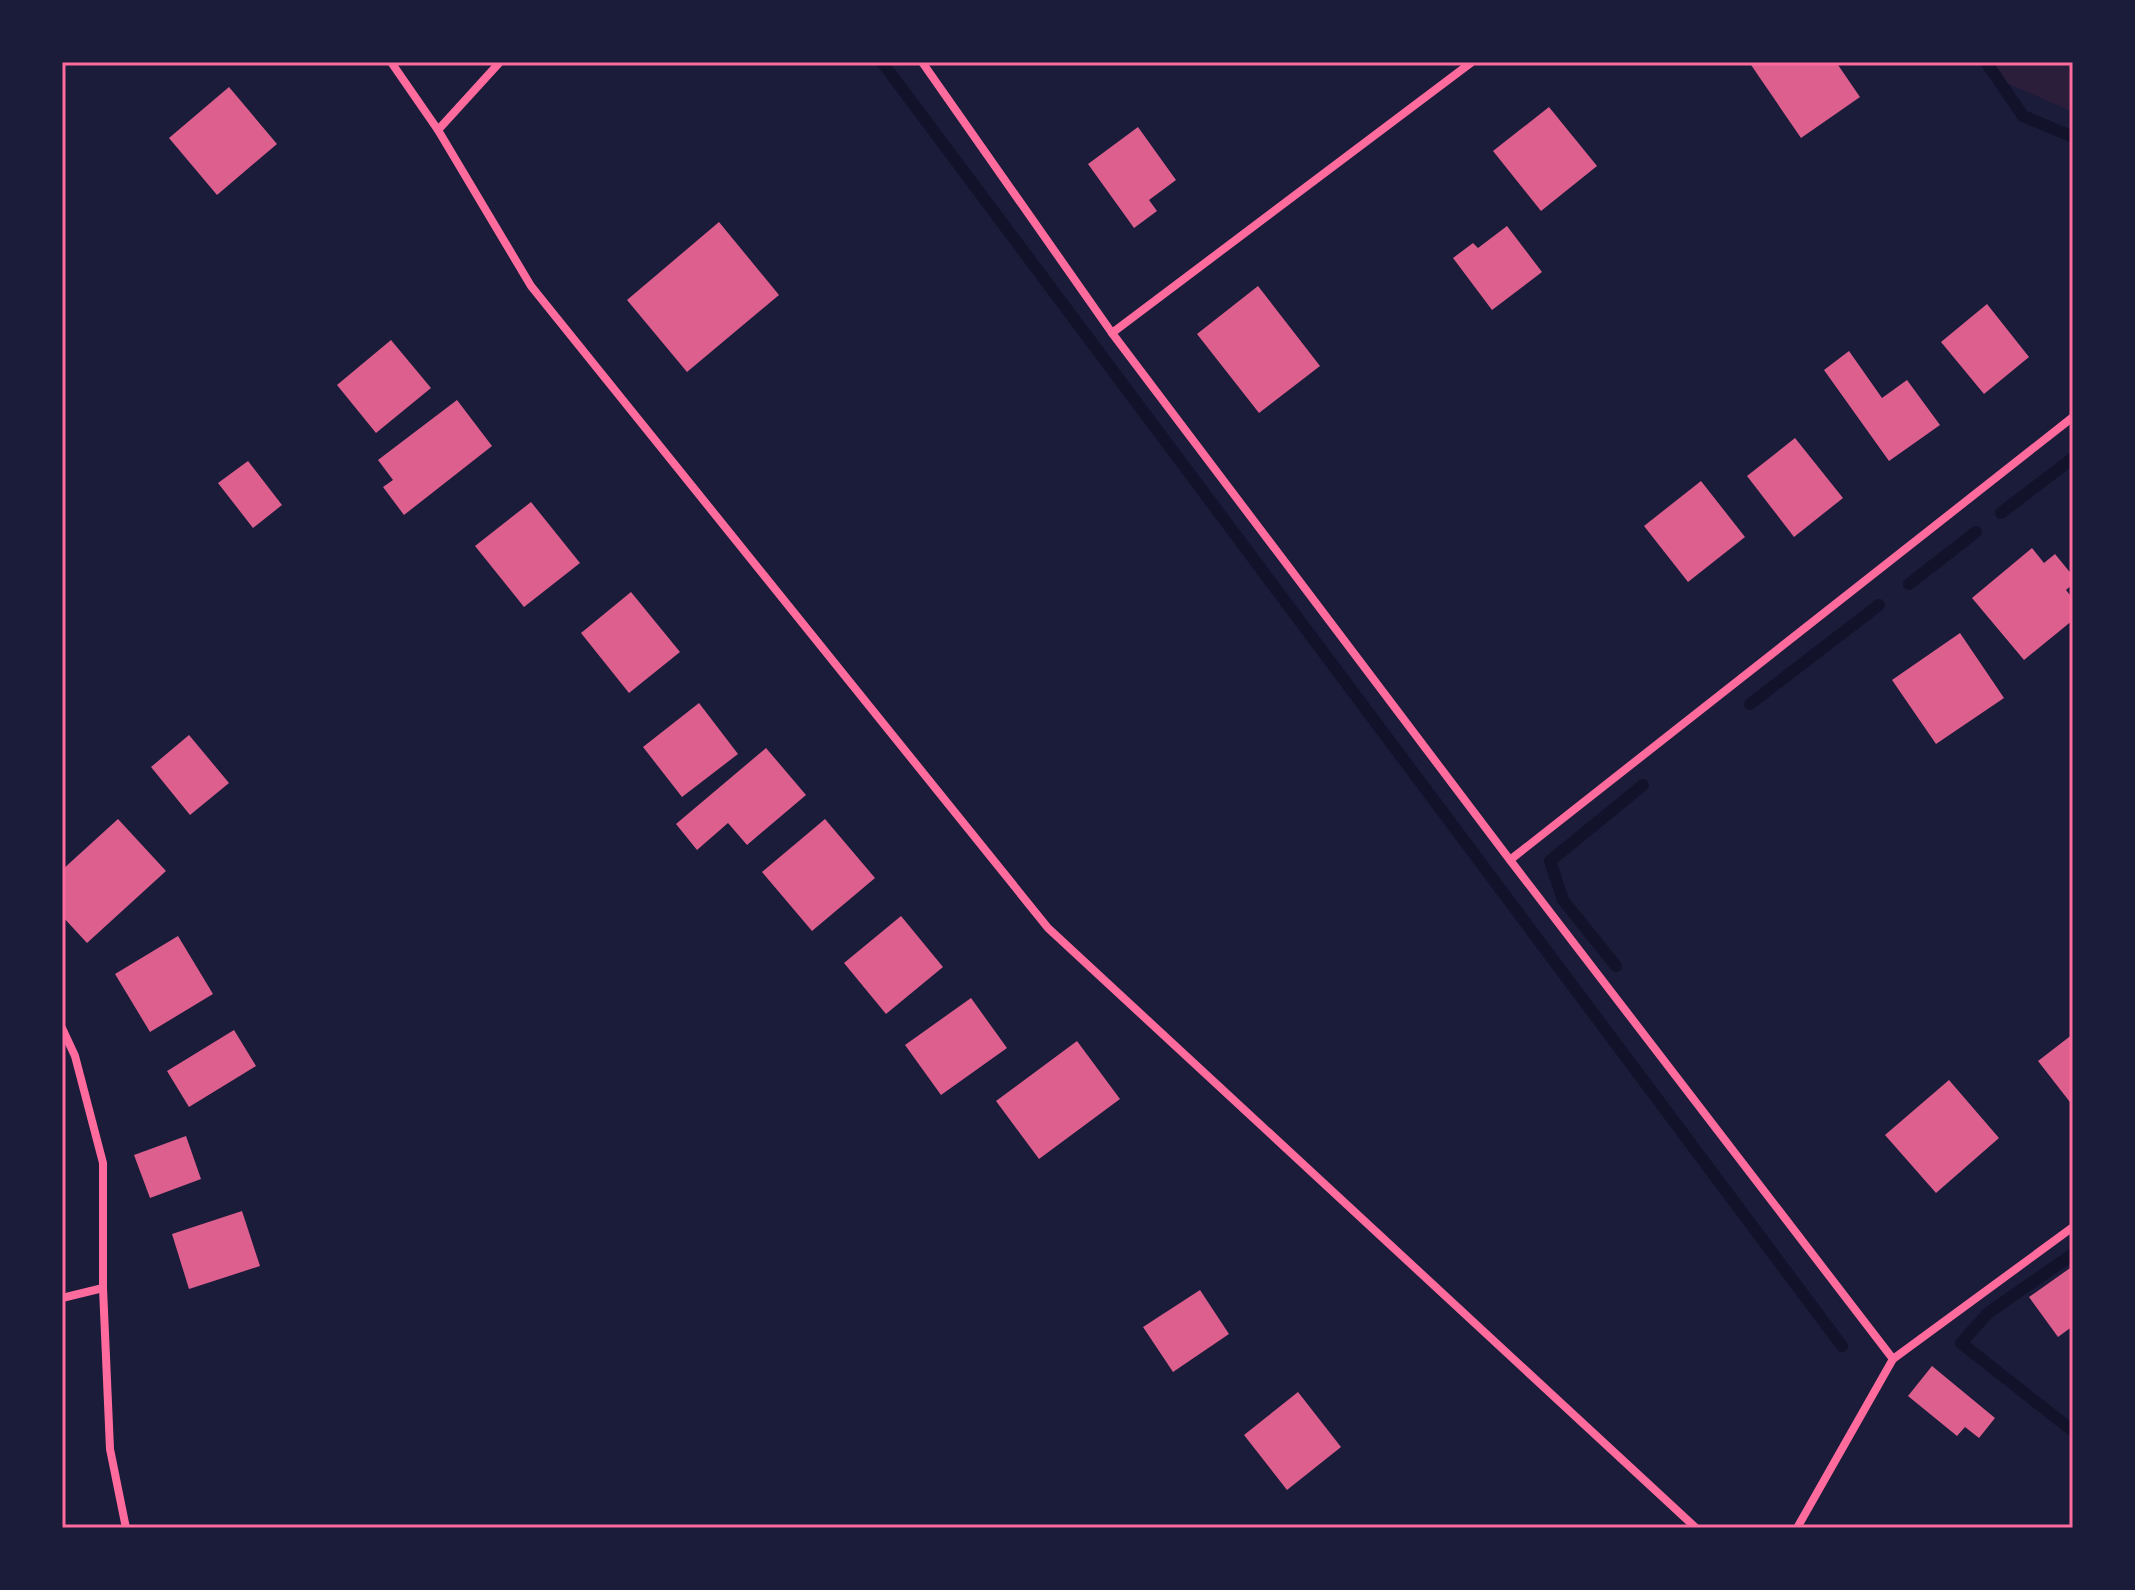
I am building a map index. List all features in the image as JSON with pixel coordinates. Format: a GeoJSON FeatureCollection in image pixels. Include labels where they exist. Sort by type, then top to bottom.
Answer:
{"type":"FeatureCollection","features":[{"type":"Feature","properties":{"kind":"street"},"geometry":{"type":"LineString","coordinates":[[391,62],[438,130],[531,286],[1048,928],[1696,1528]]}},
{"type":"Feature","properties":{"kind":"street"},"geometry":{"type":"LineString","coordinates":[[438,130],[500,62]]}},
{"type":"Feature","properties":{"kind":"street"},"geometry":{"type":"LineString","coordinates":[[922,62],[1112,333],[1510,860],[1893,1359]]}},
{"type":"Feature","properties":{"kind":"street"},"geometry":{"type":"LineString","coordinates":[[1112,333],[1472,62]]}},
{"type":"Feature","properties":{"kind":"street"},"geometry":{"type":"LineString","coordinates":[[1510,860],[2073,417]]}},
{"type":"Feature","properties":{"kind":"street"},"geometry":{"type":"LineString","coordinates":[[62,1028],[75,1056],[103,1163],[103,1288],[110,1449],[126,1528]]}},
{"type":"Feature","properties":{"kind":"street"},"geometry":{"type":"LineString","coordinates":[[1797,1528],[1893,1359],[2073,1227]]}},
{"type":"Feature","properties":{"kind":"street"},"geometry":{"type":"LineString","coordinates":[[62,1298],[103,1288]]}},
{"type":"Feature","properties":{"kind":"shaded area"},"geometry":{"type":"Polygon","coordinates":[[[1985,62],[2073,62],[2073,112],[1995,78],[1985,62]]]}},
{"type":"Feature","properties":{"kind":"building"},"geometry":{"type":"Polygon","coordinates":[[[1749,62],[1836,62],[1860,97],[1801,138],[1749,62]]]}},
{"type":"Feature","properties":{"kind":"building"},"geometry":{"type":"Polygon","coordinates":[[[229,87],[277,144],[217,195],[169,138],[229,87]]]}},
{"type":"Feature","properties":{"kind":"building"},"geometry":{"type":"Polygon","coordinates":[[[1549,107],[1597,166],[1541,211],[1493,151],[1549,107]]]}},
{"type":"Feature","properties":{"kind":"building"},"geometry":{"type":"Polygon","coordinates":[[[1138,127],[1176,180],[1149,200],[1157,211],[1134,228],[1088,164],[1138,127]]]}},
{"type":"Feature","properties":{"kind":"building"},"geometry":{"type":"Polygon","coordinates":[[[719,222],[779,295],[687,372],[627,300],[719,222]]]}},
{"type":"Feature","properties":{"kind":"building"},"geometry":{"type":"Polygon","coordinates":[[[1507,226],[1542,272],[1492,310],[1453,258],[1473,243],[1478,248],[1507,226]]]}},
{"type":"Feature","properties":{"kind":"building"},"geometry":{"type":"Polygon","coordinates":[[[1258,286],[1320,366],[1259,413],[1197,334],[1258,286]]]}},
{"type":"Feature","properties":{"kind":"building"},"geometry":{"type":"Polygon","coordinates":[[[1987,304],[2029,357],[1984,394],[1941,342],[1987,304]]]}},
{"type":"Feature","properties":{"kind":"building"},"geometry":{"type":"Polygon","coordinates":[[[391,340],[431,388],[376,433],[337,385],[391,340]]]}},
{"type":"Feature","properties":{"kind":"building"},"geometry":{"type":"Polygon","coordinates":[[[1849,351],[1882,398],[1907,380],[1940,425],[1889,461],[1824,370],[1849,351]]]}},
{"type":"Feature","properties":{"kind":"building"},"geometry":{"type":"Polygon","coordinates":[[[457,400],[492,446],[404,515],[383,487],[393,480],[378,460],[457,400]]]}},
{"type":"Feature","properties":{"kind":"building"},"geometry":{"type":"Polygon","coordinates":[[[1795,438],[1843,498],[1794,537],[1747,476],[1795,438]]]}},
{"type":"Feature","properties":{"kind":"building"},"geometry":{"type":"Polygon","coordinates":[[[248,461],[282,505],[253,528],[218,483],[248,461]]]}},
{"type":"Feature","properties":{"kind":"building"},"geometry":{"type":"Polygon","coordinates":[[[1701,481],[1745,537],[1688,582],[1644,526],[1701,481]]]}},
{"type":"Feature","properties":{"kind":"building"},"geometry":{"type":"Polygon","coordinates":[[[531,502],[580,563],[524,607],[475,546],[531,502]]]}},
{"type":"Feature","properties":{"kind":"building"},"geometry":{"type":"Polygon","coordinates":[[[2032,548],[2044,563],[2055,554],[2073,576],[2073,584],[2066,590],[2073,599],[2073,620],[2024,660],[1972,598],[2032,548]]]}},
{"type":"Feature","properties":{"kind":"building"},"geometry":{"type":"Polygon","coordinates":[[[631,592],[680,652],[629,693],[581,633],[631,592]]]}},
{"type":"Feature","properties":{"kind":"building"},"geometry":{"type":"Polygon","coordinates":[[[1960,633],[2004,698],[1936,744],[1892,680],[1960,633]]]}},
{"type":"Feature","properties":{"kind":"building"},"geometry":{"type":"Polygon","coordinates":[[[699,703],[738,754],[682,797],[643,747],[699,703]]]}},
{"type":"Feature","properties":{"kind":"building"},"geometry":{"type":"Polygon","coordinates":[[[189,735],[229,783],[190,815],[151,767],[189,735]]]}},
{"type":"Feature","properties":{"kind":"building"},"geometry":{"type":"Polygon","coordinates":[[[766,748],[806,795],[747,845],[728,823],[697,850],[676,824],[766,748]]]}},
{"type":"Feature","properties":{"kind":"building"},"geometry":{"type":"Polygon","coordinates":[[[118,819],[166,871],[87,943],[62,916],[62,870],[118,819]]]}},
{"type":"Feature","properties":{"kind":"building"},"geometry":{"type":"Polygon","coordinates":[[[825,819],[875,878],[812,931],[762,872],[825,819]]]}},
{"type":"Feature","properties":{"kind":"building"},"geometry":{"type":"Polygon","coordinates":[[[901,916],[943,967],[886,1014],[844,963],[901,916]]]}},
{"type":"Feature","properties":{"kind":"building"},"geometry":{"type":"Polygon","coordinates":[[[178,936],[213,994],[150,1032],[115,974],[178,936]]]}},
{"type":"Feature","properties":{"kind":"building"},"geometry":{"type":"Polygon","coordinates":[[[971,998],[1007,1048],[941,1095],[905,1045],[971,998]]]}},
{"type":"Feature","properties":{"kind":"building"},"geometry":{"type":"Polygon","coordinates":[[[234,1030],[256,1066],[189,1107],[167,1071],[234,1030]]]}},
{"type":"Feature","properties":{"kind":"building"},"geometry":{"type":"Polygon","coordinates":[[[2073,1034],[2073,1106],[2038,1061],[2073,1034]]]}},
{"type":"Feature","properties":{"kind":"building"},"geometry":{"type":"Polygon","coordinates":[[[1077,1041],[1120,1099],[1039,1159],[996,1101],[1077,1041]]]}},
{"type":"Feature","properties":{"kind":"building"},"geometry":{"type":"Polygon","coordinates":[[[1949,1080],[1999,1138],[1936,1193],[1885,1135],[1949,1080]]]}},
{"type":"Feature","properties":{"kind":"building"},"geometry":{"type":"Polygon","coordinates":[[[186,1136],[201,1179],[150,1198],[134,1155],[186,1136]]]}},
{"type":"Feature","properties":{"kind":"building"},"geometry":{"type":"Polygon","coordinates":[[[242,1211],[260,1266],[189,1289],[172,1234],[242,1211]]]}},
{"type":"Feature","properties":{"kind":"building"},"geometry":{"type":"Polygon","coordinates":[[[2073,1266],[2073,1326],[2058,1337],[2029,1297],[2073,1266]]]}},
{"type":"Feature","properties":{"kind":"building"},"geometry":{"type":"Polygon","coordinates":[[[1200,1290],[1229,1334],[1173,1372],[1143,1327],[1200,1290]]]}},
{"type":"Feature","properties":{"kind":"building"},"geometry":{"type":"Polygon","coordinates":[[[1932,1366],[1995,1418],[1979,1438],[1965,1427],[1957,1436],[1908,1396],[1932,1366]]]}},
{"type":"Feature","properties":{"kind":"building"},"geometry":{"type":"Polygon","coordinates":[[[1298,1392],[1341,1447],[1287,1490],[1244,1435],[1298,1392]]]}},
{"type":"Feature","properties":{"kind":"waterway"},"geometry":{"type":"LineString","coordinates":[[882,62],[1842,1346]]}},
{"type":"Feature","properties":{"kind":"waterway"},"geometry":{"type":"LineString","coordinates":[[1986,62],[2023,116],[2073,137]]}},
{"type":"Feature","properties":{"kind":"waterway"},"geometry":{"type":"LineString","coordinates":[[2001,513],[2073,458]]}},
{"type":"Feature","properties":{"kind":"waterway"},"geometry":{"type":"LineString","coordinates":[[1909,584],[1976,532]]}},
{"type":"Feature","properties":{"kind":"waterway"},"geometry":{"type":"LineString","coordinates":[[1750,704],[1879,605]]}},
{"type":"Feature","properties":{"kind":"waterway"},"geometry":{"type":"LineString","coordinates":[[1616,966],[1563,900],[1550,861],[1643,785]]}},
{"type":"Feature","properties":{"kind":"waterway"},"geometry":{"type":"LineString","coordinates":[[2073,1254],[1988,1313],[1961,1343],[2073,1431]]}}]}
